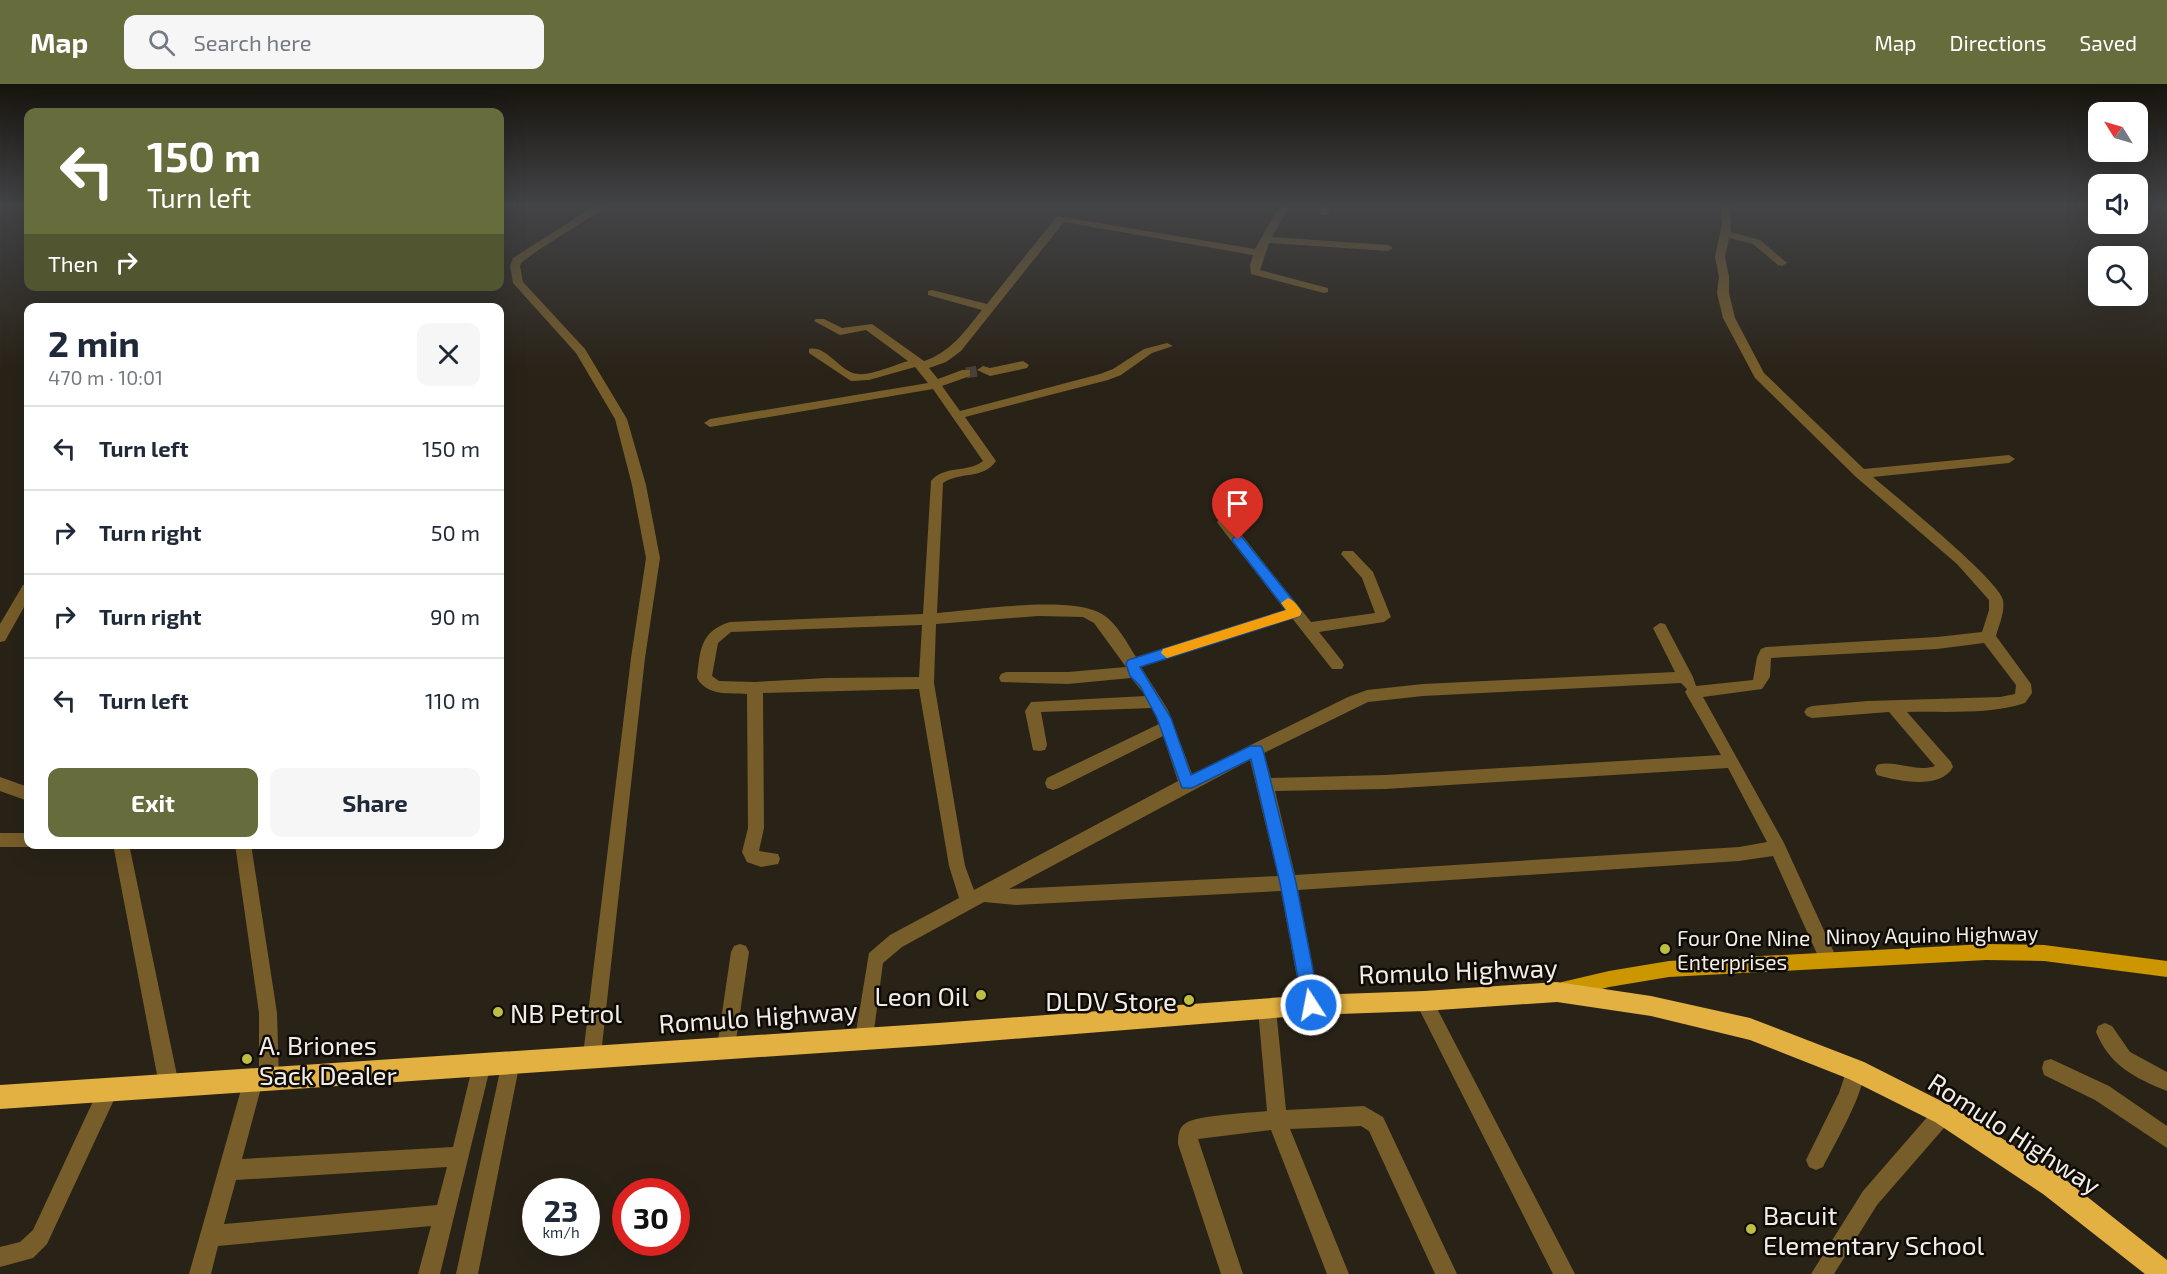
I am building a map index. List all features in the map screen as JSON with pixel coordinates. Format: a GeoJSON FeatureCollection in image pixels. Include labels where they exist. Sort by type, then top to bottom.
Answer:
{"type":"FeatureCollection","features":[{"type":"Feature","properties":{"kind":"highway","name":"Romulo Highway"},"geometry":{"type":"LineString","coordinates":[[0,1097],[482,1065],[592,1055],[864,1038],[1311,1005],[1424,1001],[1557,992],[1651,1006],[1750,1029],[1856,1070],[1943,1114],[2052,1185],[2165,1274]]}},
{"type":"Feature","properties":{"kind":"main road","name":"Ninoy Aquino Highway"},"geometry":{"type":"LineString","coordinates":[[1557,992],[1609,979],[1670,969],[1986,952],[2093,958],[2167,969]]}},
{"type":"Feature","properties":{"kind":"street"},"geometry":{"type":"LineString","coordinates":[[518,261],[515,266],[518,283],[580,351],[621,419],[639,485],[653,558],[638,658],[592,1055]]}},
{"type":"Feature","properties":{"kind":"street"},"geometry":{"type":"LineString","coordinates":[[813,351],[851,377],[869,376],[942,359],[957,349],[1026,261]]}},
{"type":"Feature","properties":{"kind":"street"},"geometry":{"type":"LineString","coordinates":[[1257,261],[1254,266],[1258,274],[1324,290]]}},
{"type":"Feature","properties":{"kind":"street"},"geometry":{"type":"LineString","coordinates":[[1721,261],[1724,277],[1723,293],[1729,318],[1760,375],[1861,474],[1962,561],[1996,599],[1996,610],[1988,637]]}},
{"type":"Feature","properties":{"kind":"street"},"geometry":{"type":"LineString","coordinates":[[932,292],[988,308]]}},
{"type":"Feature","properties":{"kind":"street"},"geometry":{"type":"LineString","coordinates":[[820,321],[840,332],[868,326],[920,364],[990,460],[984,467],[945,476],[937,481],[926,683],[957,866],[977,898]]}},
{"type":"Feature","properties":{"kind":"street"},"geometry":{"type":"LineString","coordinates":[[958,415],[1104,377],[1116,372],[1148,351],[1167,346]]}},
{"type":"Feature","properties":{"kind":"street"},"geometry":{"type":"LineString","coordinates":[[983,370],[990,372],[1023,365]]}},
{"type":"Feature","properties":{"kind":"street"},"geometry":{"type":"LineString","coordinates":[[710,423],[936,385],[966,373]]}},
{"type":"Feature","properties":{"kind":"street"},"geometry":{"type":"LineString","coordinates":[[1861,474],[2009,459]]}},
{"type":"Feature","properties":{"kind":"street"},"geometry":{"type":"LineString","coordinates":[[1224,522],[1337,665]]}},
{"type":"Feature","properties":{"kind":"street"},"geometry":{"type":"LineString","coordinates":[[1307,628],[1384,617],[1368,576],[1348,554]]}},
{"type":"Feature","properties":{"kind":"street"},"geometry":{"type":"LineString","coordinates":[[0,638],[24,596]]}},
{"type":"Feature","properties":{"kind":"street"},"geometry":{"type":"LineString","coordinates":[[926,683],[826,684],[755,688],[719,687],[704,678],[708,644],[717,631],[730,627],[838,624],[1038,611],[1085,612],[1100,619],[1107,627],[1145,682],[1167,728],[1187,784]]}},
{"type":"Feature","properties":{"kind":"street"},"geometry":{"type":"LineString","coordinates":[[1006,678],[1068,678],[1134,668],[1295,612]]}},
{"type":"Feature","properties":{"kind":"street"},"geometry":{"type":"LineString","coordinates":[[1660,628],[1778,848],[1828,959]]}},
{"type":"Feature","properties":{"kind":"street"},"geometry":{"type":"LineString","coordinates":[[1693,692],[1757,685],[1763,678],[1764,655],[1777,651],[1937,643],[1988,637]]}},
{"type":"Feature","properties":{"kind":"street"},"geometry":{"type":"LineString","coordinates":[[1812,712],[1893,706],[2000,703],[2020,699],[2024,693],[2023,684],[1988,637]]}},
{"type":"Feature","properties":{"kind":"street"},"geometry":{"type":"LineString","coordinates":[[864,1038],[875,959],[896,941],[1187,784],[1353,701],[1367,696],[1423,690],[1686,677]]}},
{"type":"Feature","properties":{"kind":"street"},"geometry":{"type":"LineString","coordinates":[[755,688],[756,828],[750,852],[753,857],[761,860],[772,859]]}},
{"type":"Feature","properties":{"kind":"street"},"geometry":{"type":"LineString","coordinates":[[1039,745],[1032,711],[1036,706],[1156,702]]}},
{"type":"Feature","properties":{"kind":"street"},"geometry":{"type":"LineString","coordinates":[[1883,770],[1921,775],[1939,772],[1945,767],[1893,706]]}},
{"type":"Feature","properties":{"kind":"street"},"geometry":{"type":"LineString","coordinates":[[1053,783],[1167,728]]}},
{"type":"Feature","properties":{"kind":"street"},"geometry":{"type":"LineString","coordinates":[[1256,750],[1288,883],[1311,1005]]}},
{"type":"Feature","properties":{"kind":"street"},"geometry":{"type":"LineString","coordinates":[[1265,785],[1385,782],[1732,761]]}},
{"type":"Feature","properties":{"kind":"street"},"geometry":{"type":"LineString","coordinates":[[0,784],[24,793]]}},
{"type":"Feature","properties":{"kind":"street"},"geometry":{"type":"LineString","coordinates":[[0,840],[24,840]]}},
{"type":"Feature","properties":{"kind":"street"},"geometry":{"type":"LineString","coordinates":[[977,898],[1288,883],[1727,855],[1778,848]]}},
{"type":"Feature","properties":{"kind":"street"},"geometry":{"type":"LineString","coordinates":[[123,849],[169,1085]]}},
{"type":"Feature","properties":{"kind":"street"},"geometry":{"type":"LineString","coordinates":[[200,1274],[229,1170],[262,1078],[267,1013],[244,849]]}},
{"type":"Feature","properties":{"kind":"street"},"geometry":{"type":"LineString","coordinates":[[726,1047],[740,952]]}},
{"type":"Feature","properties":{"kind":"street"},"geometry":{"type":"LineString","coordinates":[[1424,1001],[1564,1274]]}},
{"type":"Feature","properties":{"kind":"street"},"geometry":{"type":"LineString","coordinates":[[1267,1009],[1277,1120],[1338,1274]]}},
{"type":"Feature","properties":{"kind":"street"},"geometry":{"type":"LineString","coordinates":[[2105,1032],[2112,1046],[2125,1062],[2167,1082]]}},
{"type":"Feature","properties":{"kind":"street"},"geometry":{"type":"LineString","coordinates":[[467,1274],[511,1062]]}},
{"type":"Feature","properties":{"kind":"street"},"geometry":{"type":"LineString","coordinates":[[429,1274],[482,1065]]}},
{"type":"Feature","properties":{"kind":"street"},"geometry":{"type":"LineString","coordinates":[[2052,1068],[2102,1093],[2167,1138]]}},
{"type":"Feature","properties":{"kind":"street"},"geometry":{"type":"LineString","coordinates":[[1816,1160],[1848,1096],[1856,1070]]}},
{"type":"Feature","properties":{"kind":"street"},"geometry":{"type":"LineString","coordinates":[[0,1257],[26,1251],[40,1237],[109,1089]]}},
{"type":"Feature","properties":{"kind":"street"},"geometry":{"type":"LineString","coordinates":[[1822,1274],[1870,1198],[1943,1114]]}},
{"type":"Feature","properties":{"kind":"street"},"geometry":{"type":"LineString","coordinates":[[1232,1274],[1188,1144],[1188,1134],[1192,1130],[1277,1120],[1348,1116],[1364,1116],[1371,1120],[1382,1134],[1446,1274]]}},
{"type":"Feature","properties":{"kind":"street"},"geometry":{"type":"LineString","coordinates":[[229,1170],[460,1156]]}},
{"type":"Feature","properties":{"kind":"street"},"geometry":{"type":"LineString","coordinates":[[211,1236],[445,1214]]}},
{"type":"Feature","properties":{"kind":"tunnel"},"geometry":{"type":"LineString","coordinates":[[966,373],[983,370]]}},
{"type":"Feature","properties":{"kind":"slow traffic"},"geometry":{"type":"LineString","coordinates":[[1167,653],[1295,612],[1288,603]]}},
{"type":"Feature","properties":{"kind":"place","name":"Four One Nine Enterprises"},"geometry":{"type":"Point","coordinates":[1665,949]}},
{"type":"Feature","properties":{"kind":"place","name":"Leon Oil"},"geometry":{"type":"Point","coordinates":[981,995]}},
{"type":"Feature","properties":{"kind":"place","name":"DLDV Store"},"geometry":{"type":"Point","coordinates":[1189,1000]}},
{"type":"Feature","properties":{"kind":"place","name":"NB Petrol"},"geometry":{"type":"Point","coordinates":[498,1012]}},
{"type":"Feature","properties":{"kind":"place","name":"A. Briones Sack Dealer"},"geometry":{"type":"Point","coordinates":[247,1059]}},
{"type":"Feature","properties":{"kind":"place","name":"Bacuit Elementary School"},"geometry":{"type":"Point","coordinates":[1751,1229]}},
{"type":"Feature","properties":{"kind":"route"},"geometry":{"type":"LineString","coordinates":[[1238,540],[1295,612],[1133,664],[1135,672],[1145,682],[1164,718],[1187,784],[1256,750],[1288,883],[1311,1005]]}}]}
